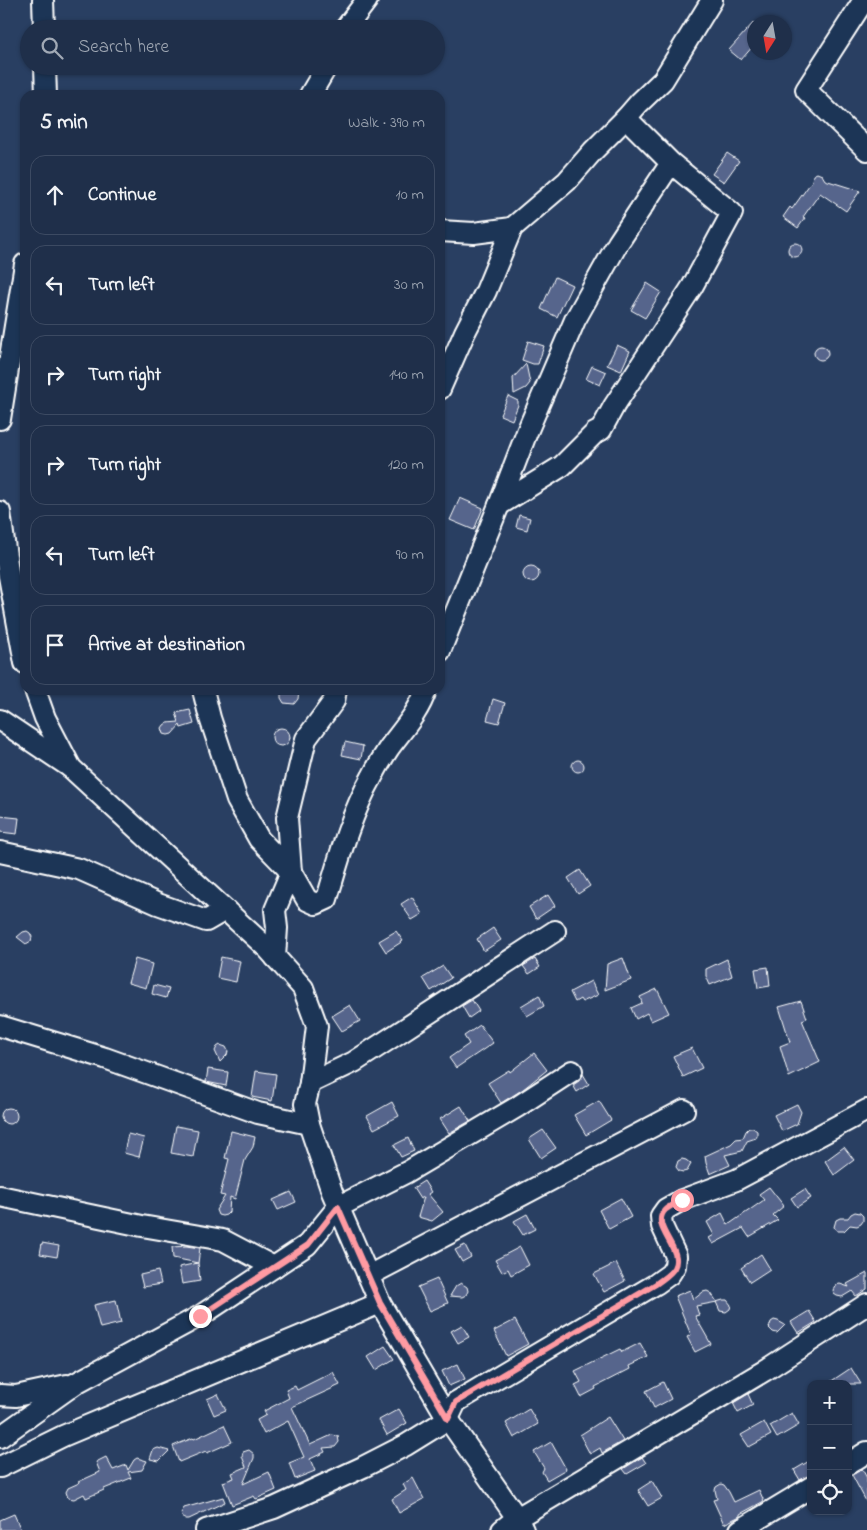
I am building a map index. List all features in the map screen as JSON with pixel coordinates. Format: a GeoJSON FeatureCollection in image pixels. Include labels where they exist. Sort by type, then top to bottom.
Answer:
{"type":"FeatureCollection","features":[{"type":"Feature","properties":{"kind":"street"},"geometry":{"type":"LineString","coordinates":[[43,0],[44,20]]}},
{"type":"Feature","properties":{"kind":"street"},"geometry":{"type":"LineString","coordinates":[[352,20],[367,0]]}},
{"type":"Feature","properties":{"kind":"street"},"geometry":{"type":"LineString","coordinates":[[445,378],[486,291],[512,228],[567,181],[593,151],[663,80],[712,0]]}},
{"type":"Feature","properties":{"kind":"street"},"geometry":{"type":"LineString","coordinates":[[864,0],[806,90],[867,150]]}},
{"type":"Feature","properties":{"kind":"street"},"geometry":{"type":"LineString","coordinates":[[45,75],[46,90]]}},
{"type":"Feature","properties":{"kind":"street"},"geometry":{"type":"LineString","coordinates":[[313,90],[322,75]]}},
{"type":"Feature","properties":{"kind":"street"},"geometry":{"type":"LineString","coordinates":[[499,505],[562,466],[595,433],[601,430],[614,406],[692,286],[732,213],[671,163],[626,118]]}},
{"type":"Feature","properties":{"kind":"street"},"geometry":{"type":"LineString","coordinates":[[445,639],[527,432],[575,320],[618,243],[671,163]]}},
{"type":"Feature","properties":{"kind":"street"},"geometry":{"type":"LineString","coordinates":[[445,231],[474,232],[512,228]]}},
{"type":"Feature","properties":{"kind":"street"},"geometry":{"type":"LineString","coordinates":[[0,419],[20,295]]}},
{"type":"Feature","properties":{"kind":"street"},"geometry":{"type":"LineString","coordinates":[[0,512],[8,571],[20,636]]}},
{"type":"Feature","properties":{"kind":"street"},"geometry":{"type":"LineString","coordinates":[[37,695],[45,718],[71,768]]}},
{"type":"Feature","properties":{"kind":"street"},"geometry":{"type":"LineString","coordinates":[[204,695],[237,800],[259,839],[291,872],[307,900],[316,904],[327,899],[345,837],[371,778],[388,749],[412,718],[424,695]]}},
{"type":"Feature","properties":{"kind":"street"},"geometry":{"type":"LineString","coordinates":[[275,957],[277,928],[275,910],[291,872],[287,818],[306,739],[334,701],[335,695]]}},
{"type":"Feature","properties":{"kind":"street"},"geometry":{"type":"LineString","coordinates":[[0,720],[71,768],[275,957],[303,988],[317,1026],[310,1082],[305,1104],[309,1124],[332,1192],[380,1303],[514,1526],[764,1371],[867,1304]]}},
{"type":"Feature","properties":{"kind":"street"},"geometry":{"type":"LineString","coordinates":[[0,852],[78,869],[158,904],[206,921],[225,910]]}},
{"type":"Feature","properties":{"kind":"street"},"geometry":{"type":"LineString","coordinates":[[310,1082],[354,1062],[555,931]]}},
{"type":"Feature","properties":{"kind":"street"},"geometry":{"type":"LineString","coordinates":[[0,1026],[105,1058],[258,1114],[309,1124]]}},
{"type":"Feature","properties":{"kind":"street"},"geometry":{"type":"LineString","coordinates":[[0,1437],[76,1382],[200,1316],[308,1245],[338,1207],[406,1172],[518,1107],[572,1071]]}},
{"type":"Feature","properties":{"kind":"street"},"geometry":{"type":"LineString","coordinates":[[368,1276],[684,1110]]}},
{"type":"Feature","properties":{"kind":"street"},"geometry":{"type":"LineString","coordinates":[[206,1530],[283,1504],[406,1445],[448,1419],[456,1402],[670,1274],[675,1266],[676,1256],[662,1226],[661,1216],[666,1209],[682,1200],[736,1180],[867,1110]]}},
{"type":"Feature","properties":{"kind":"street"},"geometry":{"type":"LineString","coordinates":[[0,1196],[142,1226],[223,1240],[274,1267]]}},
{"type":"Feature","properties":{"kind":"street"},"geometry":{"type":"LineString","coordinates":[[0,1467],[63,1436],[380,1303]]}},
{"type":"Feature","properties":{"kind":"street"},"geometry":{"type":"LineString","coordinates":[[0,1395],[16,1396],[76,1382]]}},
{"type":"Feature","properties":{"kind":"street"},"geometry":{"type":"LineString","coordinates":[[852,1461],[867,1452]]}},
{"type":"Feature","properties":{"kind":"street"},"geometry":{"type":"LineString","coordinates":[[740,1530],[807,1489]]}},
{"type":"Feature","properties":{"kind":"building"},"geometry":{"type":"Polygon","coordinates":[[[747,30],[747,53],[741,60],[729,50],[747,30]]]}},
{"type":"Feature","properties":{"kind":"building"},"geometry":{"type":"Polygon","coordinates":[[[727,153],[739,161],[724,182],[712,174],[727,153]]]}},
{"type":"Feature","properties":{"kind":"building"},"geometry":{"type":"Polygon","coordinates":[[[817,173],[822,175],[825,180],[860,191],[846,211],[820,193],[803,217],[805,218],[798,228],[783,217],[790,207],[792,209],[812,181],[813,175],[817,173]]]}},
{"type":"Feature","properties":{"kind":"building"},"geometry":{"type":"Polygon","coordinates":[[[795,243],[800,245],[802,250],[800,255],[795,257],[790,255],[788,250],[790,245],[795,243]]]}},
{"type":"Feature","properties":{"kind":"building"},"geometry":{"type":"Polygon","coordinates":[[[555,277],[572,285],[557,317],[541,309],[555,277]]]}},
{"type":"Feature","properties":{"kind":"building"},"geometry":{"type":"Polygon","coordinates":[[[647,283],[661,292],[645,318],[631,310],[647,283]]]}},
{"type":"Feature","properties":{"kind":"building"},"geometry":{"type":"Polygon","coordinates":[[[528,341],[544,346],[538,364],[522,360],[528,341]]]}},
{"type":"Feature","properties":{"kind":"building"},"geometry":{"type":"Polygon","coordinates":[[[617,345],[630,351],[621,371],[607,365],[617,345]]]}},
{"type":"Feature","properties":{"kind":"building"},"geometry":{"type":"Polygon","coordinates":[[[821,346],[826,348],[828,353],[826,358],[821,360],[816,358],[814,353],[816,348],[821,346]]]}},
{"type":"Feature","properties":{"kind":"building"},"geometry":{"type":"Polygon","coordinates":[[[526,364],[530,383],[526,388],[514,394],[513,378],[526,364]]]}},
{"type":"Feature","properties":{"kind":"building"},"geometry":{"type":"Polygon","coordinates":[[[592,366],[606,372],[600,385],[586,379],[592,366]]]}},
{"type":"Feature","properties":{"kind":"building"},"geometry":{"type":"Polygon","coordinates":[[[508,396],[518,401],[512,420],[500,415],[508,396]]]}},
{"type":"Feature","properties":{"kind":"building"},"geometry":{"type":"Polygon","coordinates":[[[460,498],[483,508],[474,530],[450,520],[460,498]]]}},
{"type":"Feature","properties":{"kind":"building"},"geometry":{"type":"Polygon","coordinates":[[[519,515],[530,518],[527,530],[516,527],[519,515]]]}},
{"type":"Feature","properties":{"kind":"building"},"geometry":{"type":"Polygon","coordinates":[[[531,566],[539,574],[531,582],[523,574],[531,566]]]}},
{"type":"Feature","properties":{"kind":"building"},"geometry":{"type":"Polygon","coordinates":[[[281,695],[298,695],[294,704],[284,703],[281,695]]]}},
{"type":"Feature","properties":{"kind":"building"},"geometry":{"type":"Polygon","coordinates":[[[493,699],[505,703],[499,723],[487,720],[493,699]]]}},
{"type":"Feature","properties":{"kind":"building"},"geometry":{"type":"Polygon","coordinates":[[[190,710],[194,724],[181,728],[180,725],[172,734],[164,734],[162,728],[164,725],[179,722],[176,713],[190,710]]]}},
{"type":"Feature","properties":{"kind":"building"},"geometry":{"type":"Polygon","coordinates":[[[281,728],[287,731],[290,737],[287,743],[281,746],[275,743],[272,737],[275,731],[281,728]]]}},
{"type":"Feature","properties":{"kind":"building"},"geometry":{"type":"Polygon","coordinates":[[[345,742],[363,746],[361,759],[342,755],[345,742]]]}},
{"type":"Feature","properties":{"kind":"building"},"geometry":{"type":"Polygon","coordinates":[[[576,760],[580,760],[584,766],[580,772],[576,772],[572,768],[572,764],[576,760]]]}},
{"type":"Feature","properties":{"kind":"building"},"geometry":{"type":"Polygon","coordinates":[[[0,816],[19,818],[17,834],[0,832],[0,816]]]}},
{"type":"Feature","properties":{"kind":"building"},"geometry":{"type":"Polygon","coordinates":[[[580,870],[590,886],[578,894],[568,878],[580,870]]]}},
{"type":"Feature","properties":{"kind":"building"},"geometry":{"type":"Polygon","coordinates":[[[548,895],[555,906],[536,919],[529,907],[548,895]]]}},
{"type":"Feature","properties":{"kind":"building"},"geometry":{"type":"Polygon","coordinates":[[[412,897],[422,914],[412,920],[401,904],[412,897]]]}},
{"type":"Feature","properties":{"kind":"building"},"geometry":{"type":"Polygon","coordinates":[[[493,928],[501,940],[484,951],[477,939],[493,928]]]}},
{"type":"Feature","properties":{"kind":"building"},"geometry":{"type":"Polygon","coordinates":[[[27,931],[32,937],[31,941],[26,944],[17,937],[27,931]]]}},
{"type":"Feature","properties":{"kind":"building"},"geometry":{"type":"Polygon","coordinates":[[[396,931],[403,941],[386,952],[379,941],[396,931]]]}},
{"type":"Feature","properties":{"kind":"building"},"geometry":{"type":"Polygon","coordinates":[[[221,957],[240,961],[236,982],[217,978],[221,957]]]}},
{"type":"Feature","properties":{"kind":"building"},"geometry":{"type":"Polygon","coordinates":[[[623,958],[631,980],[605,990],[607,964],[623,958]]]}},
{"type":"Feature","properties":{"kind":"building"},"geometry":{"type":"Polygon","coordinates":[[[135,959],[152,964],[146,988],[128,983],[135,959]]]}},
{"type":"Feature","properties":{"kind":"building"},"geometry":{"type":"Polygon","coordinates":[[[535,959],[540,967],[529,974],[523,966],[535,959]]]}},
{"type":"Feature","properties":{"kind":"building"},"geometry":{"type":"Polygon","coordinates":[[[727,959],[732,976],[710,985],[706,976],[706,969],[727,959]]]}},
{"type":"Feature","properties":{"kind":"building"},"geometry":{"type":"Polygon","coordinates":[[[443,966],[451,978],[431,991],[423,978],[443,966]]]}},
{"type":"Feature","properties":{"kind":"building"},"geometry":{"type":"Polygon","coordinates":[[[768,967],[770,986],[758,988],[755,969],[768,967]]]}},
{"type":"Feature","properties":{"kind":"building"},"geometry":{"type":"Polygon","coordinates":[[[591,981],[598,995],[582,1002],[580,999],[575,1002],[570,992],[591,981]]]}},
{"type":"Feature","properties":{"kind":"building"},"geometry":{"type":"Polygon","coordinates":[[[154,985],[169,989],[166,998],[152,994],[154,985]]]}},
{"type":"Feature","properties":{"kind":"building"},"geometry":{"type":"Polygon","coordinates":[[[657,989],[669,1013],[651,1021],[647,1013],[636,1019],[631,1008],[642,1003],[640,997],[657,989]]]}},
{"type":"Feature","properties":{"kind":"building"},"geometry":{"type":"Polygon","coordinates":[[[539,995],[544,1006],[527,1016],[521,1006],[539,995]]]}},
{"type":"Feature","properties":{"kind":"building"},"geometry":{"type":"Polygon","coordinates":[[[472,1000],[479,1011],[469,1018],[462,1006],[472,1000]]]}},
{"type":"Feature","properties":{"kind":"building"},"geometry":{"type":"Polygon","coordinates":[[[801,1001],[807,1018],[802,1020],[820,1062],[789,1077],[780,1046],[790,1042],[779,1007],[801,1001]]]}},
{"type":"Feature","properties":{"kind":"building"},"geometry":{"type":"Polygon","coordinates":[[[350,1005],[360,1021],[342,1031],[332,1016],[350,1005]]]}},
{"type":"Feature","properties":{"kind":"building"},"geometry":{"type":"Polygon","coordinates":[[[480,1025],[493,1043],[456,1068],[449,1058],[469,1044],[464,1036],[480,1025]]]}},
{"type":"Feature","properties":{"kind":"building"},"geometry":{"type":"Polygon","coordinates":[[[220,1045],[226,1047],[228,1051],[227,1055],[220,1062],[215,1051],[220,1045]]]}},
{"type":"Feature","properties":{"kind":"building"},"geometry":{"type":"Polygon","coordinates":[[[692,1048],[702,1068],[683,1077],[673,1056],[692,1048]]]}},
{"type":"Feature","properties":{"kind":"building"},"geometry":{"type":"Polygon","coordinates":[[[534,1053],[547,1070],[522,1090],[501,1103],[488,1083],[509,1070],[510,1072],[534,1053]]]}},
{"type":"Feature","properties":{"kind":"building"},"geometry":{"type":"Polygon","coordinates":[[[208,1069],[228,1072],[226,1086],[206,1082],[208,1069]]]}},
{"type":"Feature","properties":{"kind":"building"},"geometry":{"type":"Polygon","coordinates":[[[256,1071],[276,1074],[272,1101],[252,1097],[256,1071]]]}},
{"type":"Feature","properties":{"kind":"building"},"geometry":{"type":"Polygon","coordinates":[[[583,1074],[589,1084],[577,1092],[573,1085],[579,1081],[583,1074]]]}},
{"type":"Feature","properties":{"kind":"building"},"geometry":{"type":"Polygon","coordinates":[[[599,1101],[611,1120],[586,1135],[574,1115],[599,1101]]]}},
{"type":"Feature","properties":{"kind":"building"},"geometry":{"type":"Polygon","coordinates":[[[392,1102],[399,1116],[374,1129],[367,1116],[392,1102]]]}},
{"type":"Feature","properties":{"kind":"building"},"geometry":{"type":"Polygon","coordinates":[[[797,1104],[801,1112],[797,1124],[782,1131],[774,1115],[797,1104]]]}},
{"type":"Feature","properties":{"kind":"building"},"geometry":{"type":"Polygon","coordinates":[[[461,1106],[470,1121],[449,1133],[440,1119],[461,1106]]]}},
{"type":"Feature","properties":{"kind":"building"},"geometry":{"type":"Polygon","coordinates":[[[9,1108],[15,1110],[17,1116],[15,1122],[9,1124],[3,1122],[1,1116],[3,1110],[9,1108]]]}},
{"type":"Feature","properties":{"kind":"building"},"geometry":{"type":"Polygon","coordinates":[[[176,1126],[198,1130],[193,1157],[171,1153],[176,1126]]]}},
{"type":"Feature","properties":{"kind":"building"},"geometry":{"type":"Polygon","coordinates":[[[749,1128],[757,1131],[756,1138],[747,1141],[742,1151],[725,1155],[730,1165],[710,1174],[705,1156],[731,1144],[736,1139],[743,1138],[749,1128]]]}},
{"type":"Feature","properties":{"kind":"building"},"geometry":{"type":"Polygon","coordinates":[[[543,1130],[556,1148],[541,1158],[529,1139],[543,1130]]]}},
{"type":"Feature","properties":{"kind":"building"},"geometry":{"type":"Polygon","coordinates":[[[231,1131],[255,1137],[253,1147],[245,1160],[235,1199],[230,1197],[229,1212],[222,1216],[218,1215],[216,1210],[225,1196],[220,1195],[229,1159],[225,1158],[231,1131]]]}},
{"type":"Feature","properties":{"kind":"building"},"geometry":{"type":"Polygon","coordinates":[[[128,1134],[144,1138],[139,1157],[124,1153],[128,1134]]]}},
{"type":"Feature","properties":{"kind":"building"},"geometry":{"type":"Polygon","coordinates":[[[408,1138],[414,1151],[401,1157],[394,1145],[408,1138]]]}},
{"type":"Feature","properties":{"kind":"building"},"geometry":{"type":"Polygon","coordinates":[[[844,1147],[854,1160],[834,1175],[825,1161],[844,1147]]]}},
{"type":"Feature","properties":{"kind":"building"},"geometry":{"type":"Polygon","coordinates":[[[682,1159],[691,1164],[687,1171],[683,1172],[679,1171],[676,1167],[678,1161],[682,1159]]]}},
{"type":"Feature","properties":{"kind":"building"},"geometry":{"type":"Polygon","coordinates":[[[424,1181],[431,1192],[428,1194],[443,1212],[432,1221],[418,1217],[424,1197],[420,1199],[413,1188],[424,1181]]]}},
{"type":"Feature","properties":{"kind":"building"},"geometry":{"type":"Polygon","coordinates":[[[769,1187],[784,1206],[773,1215],[778,1220],[749,1237],[743,1228],[713,1244],[709,1238],[714,1235],[707,1222],[722,1213],[728,1225],[764,1200],[759,1194],[769,1187]]]}},
{"type":"Feature","properties":{"kind":"building"},"geometry":{"type":"Polygon","coordinates":[[[805,1189],[811,1198],[797,1207],[791,1198],[805,1189]]]}},
{"type":"Feature","properties":{"kind":"building"},"geometry":{"type":"Polygon","coordinates":[[[291,1192],[296,1202],[278,1210],[273,1200],[291,1192]]]}},
{"type":"Feature","properties":{"kind":"building"},"geometry":{"type":"Polygon","coordinates":[[[621,1198],[631,1217],[609,1229],[599,1210],[621,1198]]]}},
{"type":"Feature","properties":{"kind":"building"},"geometry":{"type":"Polygon","coordinates":[[[855,1212],[863,1216],[861,1224],[857,1226],[850,1225],[844,1231],[837,1231],[834,1227],[836,1220],[848,1218],[855,1212]]]}},
{"type":"Feature","properties":{"kind":"building"},"geometry":{"type":"Polygon","coordinates":[[[527,1214],[535,1229],[523,1235],[514,1221],[527,1214]]]}},
{"type":"Feature","properties":{"kind":"building"},"geometry":{"type":"Polygon","coordinates":[[[42,1243],[59,1246],[57,1257],[40,1254],[42,1243]]]}},
{"type":"Feature","properties":{"kind":"building"},"geometry":{"type":"Polygon","coordinates":[[[465,1245],[471,1257],[462,1262],[455,1250],[465,1245]]]}},
{"type":"Feature","properties":{"kind":"building"},"geometry":{"type":"Polygon","coordinates":[[[172,1247],[200,1248],[198,1263],[173,1258],[172,1247]]]}},
{"type":"Feature","properties":{"kind":"building"},"geometry":{"type":"Polygon","coordinates":[[[520,1247],[529,1265],[511,1275],[508,1269],[502,1272],[495,1260],[520,1247]]]}},
{"type":"Feature","properties":{"kind":"building"},"geometry":{"type":"Polygon","coordinates":[[[761,1254],[770,1269],[750,1282],[741,1268],[761,1254]]]}},
{"type":"Feature","properties":{"kind":"building"},"geometry":{"type":"Polygon","coordinates":[[[198,1263],[200,1281],[182,1284],[179,1267],[198,1263]]]}},
{"type":"Feature","properties":{"kind":"building"},"geometry":{"type":"Polygon","coordinates":[[[616,1263],[625,1281],[604,1292],[594,1274],[616,1263]]]}},
{"type":"Feature","properties":{"kind":"building"},"geometry":{"type":"Polygon","coordinates":[[[158,1271],[161,1284],[143,1287],[140,1275],[158,1271]]]}},
{"type":"Feature","properties":{"kind":"building"},"geometry":{"type":"Polygon","coordinates":[[[867,1273],[867,1289],[856,1296],[852,1291],[842,1297],[834,1294],[833,1290],[836,1285],[840,1284],[849,1287],[847,1284],[867,1273]]]}},
{"type":"Feature","properties":{"kind":"building"},"geometry":{"type":"Polygon","coordinates":[[[437,1279],[448,1303],[430,1311],[418,1287],[437,1279]]]}},
{"type":"Feature","properties":{"kind":"building"},"geometry":{"type":"Polygon","coordinates":[[[461,1283],[467,1287],[466,1295],[462,1297],[450,1296],[456,1286],[461,1283]]]}},
{"type":"Feature","properties":{"kind":"building"},"geometry":{"type":"Polygon","coordinates":[[[690,1290],[693,1300],[707,1291],[711,1293],[717,1302],[696,1306],[699,1315],[695,1316],[711,1344],[695,1352],[687,1337],[691,1335],[675,1296],[690,1290]]]}},
{"type":"Feature","properties":{"kind":"building"},"geometry":{"type":"Polygon","coordinates":[[[116,1300],[121,1323],[100,1328],[94,1305],[116,1300]]]}},
{"type":"Feature","properties":{"kind":"building"},"geometry":{"type":"Polygon","coordinates":[[[727,1300],[731,1305],[730,1309],[726,1312],[720,1311],[716,1302],[727,1300]]]}},
{"type":"Feature","properties":{"kind":"building"},"geometry":{"type":"Polygon","coordinates":[[[809,1311],[816,1322],[798,1333],[791,1322],[809,1311]]]}},
{"type":"Feature","properties":{"kind":"building"},"geometry":{"type":"Polygon","coordinates":[[[515,1320],[528,1344],[506,1356],[494,1331],[515,1320]]]}},
{"type":"Feature","properties":{"kind":"building"},"geometry":{"type":"Polygon","coordinates":[[[774,1320],[785,1325],[777,1333],[769,1328],[774,1320]]]}},
{"type":"Feature","properties":{"kind":"building"},"geometry":{"type":"Polygon","coordinates":[[[462,1325],[469,1337],[458,1343],[451,1331],[462,1325]]]}},
{"type":"Feature","properties":{"kind":"building"},"geometry":{"type":"Polygon","coordinates":[[[640,1343],[648,1357],[629,1366],[630,1369],[595,1387],[596,1389],[581,1397],[575,1385],[581,1382],[575,1371],[620,1349],[622,1352],[640,1343]]]}},
{"type":"Feature","properties":{"kind":"building"},"geometry":{"type":"Polygon","coordinates":[[[385,1346],[394,1359],[376,1370],[368,1357],[385,1346]]]}},
{"type":"Feature","properties":{"kind":"building"},"geometry":{"type":"Polygon","coordinates":[[[458,1364],[465,1379],[449,1386],[442,1371],[458,1364]]]}},
{"type":"Feature","properties":{"kind":"building"},"geometry":{"type":"Polygon","coordinates":[[[851,1368],[861,1384],[852,1384],[852,1380],[833,1380],[851,1368]]]}},
{"type":"Feature","properties":{"kind":"building"},"geometry":{"type":"Polygon","coordinates":[[[333,1372],[340,1385],[292,1407],[310,1445],[332,1435],[338,1436],[339,1442],[335,1447],[323,1448],[325,1452],[310,1459],[315,1471],[295,1479],[289,1463],[304,1457],[288,1421],[264,1434],[257,1420],[266,1415],[264,1411],[289,1398],[286,1390],[295,1386],[297,1390],[333,1372]]]}},
{"type":"Feature","properties":{"kind":"building"},"geometry":{"type":"Polygon","coordinates":[[[663,1382],[671,1399],[654,1408],[646,1391],[663,1382]]]}},
{"type":"Feature","properties":{"kind":"building"},"geometry":{"type":"Polygon","coordinates":[[[218,1394],[226,1410],[214,1415],[207,1399],[218,1394]]]}},
{"type":"Feature","properties":{"kind":"building"},"geometry":{"type":"Polygon","coordinates":[[[748,1394],[753,1405],[738,1413],[733,1403],[748,1394]]]}},
{"type":"Feature","properties":{"kind":"building"},"geometry":{"type":"Polygon","coordinates":[[[399,1409],[407,1423],[387,1435],[379,1420],[399,1409]]]}},
{"type":"Feature","properties":{"kind":"building"},"geometry":{"type":"Polygon","coordinates":[[[529,1409],[538,1424],[514,1438],[506,1423],[529,1409]]]}},
{"type":"Feature","properties":{"kind":"building"},"geometry":{"type":"Polygon","coordinates":[[[792,1413],[799,1425],[777,1438],[770,1426],[792,1413]]]}},
{"type":"Feature","properties":{"kind":"building"},"geometry":{"type":"Polygon","coordinates":[[[608,1417],[623,1441],[602,1453],[600,1448],[590,1454],[580,1435],[608,1417]]]}},
{"type":"Feature","properties":{"kind":"building"},"geometry":{"type":"Polygon","coordinates":[[[764,1422],[771,1435],[749,1447],[741,1435],[764,1422]]]}},
{"type":"Feature","properties":{"kind":"building"},"geometry":{"type":"Polygon","coordinates":[[[224,1425],[232,1442],[179,1462],[173,1446],[194,1439],[224,1425]]]}},
{"type":"Feature","properties":{"kind":"building"},"geometry":{"type":"Polygon","coordinates":[[[551,1442],[566,1469],[547,1480],[542,1472],[544,1468],[534,1452],[551,1442]]]}},
{"type":"Feature","properties":{"kind":"building"},"geometry":{"type":"Polygon","coordinates":[[[158,1448],[169,1451],[159,1461],[150,1459],[153,1450],[158,1448]]]}},
{"type":"Feature","properties":{"kind":"building"},"geometry":{"type":"Polygon","coordinates":[[[249,1450],[254,1454],[254,1458],[243,1484],[269,1472],[276,1490],[256,1499],[254,1496],[232,1505],[223,1482],[234,1478],[232,1473],[246,1467],[242,1456],[243,1452],[249,1450]]]}},
{"type":"Feature","properties":{"kind":"building"},"geometry":{"type":"Polygon","coordinates":[[[106,1457],[113,1470],[126,1465],[128,1470],[137,1458],[147,1461],[142,1470],[128,1472],[131,1478],[86,1498],[84,1494],[74,1499],[68,1498],[66,1492],[68,1488],[100,1472],[96,1462],[106,1457]]]}},
{"type":"Feature","properties":{"kind":"building"},"geometry":{"type":"Polygon","coordinates":[[[642,1457],[646,1463],[627,1474],[623,1469],[642,1457]]]}},
{"type":"Feature","properties":{"kind":"building"},"geometry":{"type":"Polygon","coordinates":[[[807,1462],[807,1477],[800,1480],[794,1470],[807,1462]]]}},
{"type":"Feature","properties":{"kind":"building"},"geometry":{"type":"Polygon","coordinates":[[[862,1469],[867,1478],[867,1503],[852,1475],[862,1469]]]}},
{"type":"Feature","properties":{"kind":"building"},"geometry":{"type":"Polygon","coordinates":[[[413,1478],[424,1499],[399,1513],[392,1499],[406,1490],[403,1484],[413,1478]]]}},
{"type":"Feature","properties":{"kind":"building"},"geometry":{"type":"Polygon","coordinates":[[[652,1481],[662,1498],[648,1506],[638,1490],[652,1481]]]}},
{"type":"Feature","properties":{"kind":"building"},"geometry":{"type":"Polygon","coordinates":[[[721,1484],[724,1485],[734,1502],[759,1490],[764,1501],[724,1524],[713,1500],[717,1499],[716,1487],[721,1484]]]}},
{"type":"Feature","properties":{"kind":"building"},"geometry":{"type":"Polygon","coordinates":[[[223,1497],[225,1502],[189,1519],[182,1517],[181,1513],[184,1508],[223,1497]]]}},
{"type":"Feature","properties":{"kind":"building"},"geometry":{"type":"Polygon","coordinates":[[[14,1514],[21,1530],[0,1530],[0,1520],[14,1514]]]}},
{"type":"Feature","properties":{"kind":"route"},"geometry":{"type":"LineString","coordinates":[[200,1316],[308,1245],[338,1207],[380,1303],[448,1419],[456,1402],[670,1274],[675,1266],[676,1256],[662,1226],[661,1216],[666,1209],[682,1200]]}}]}
